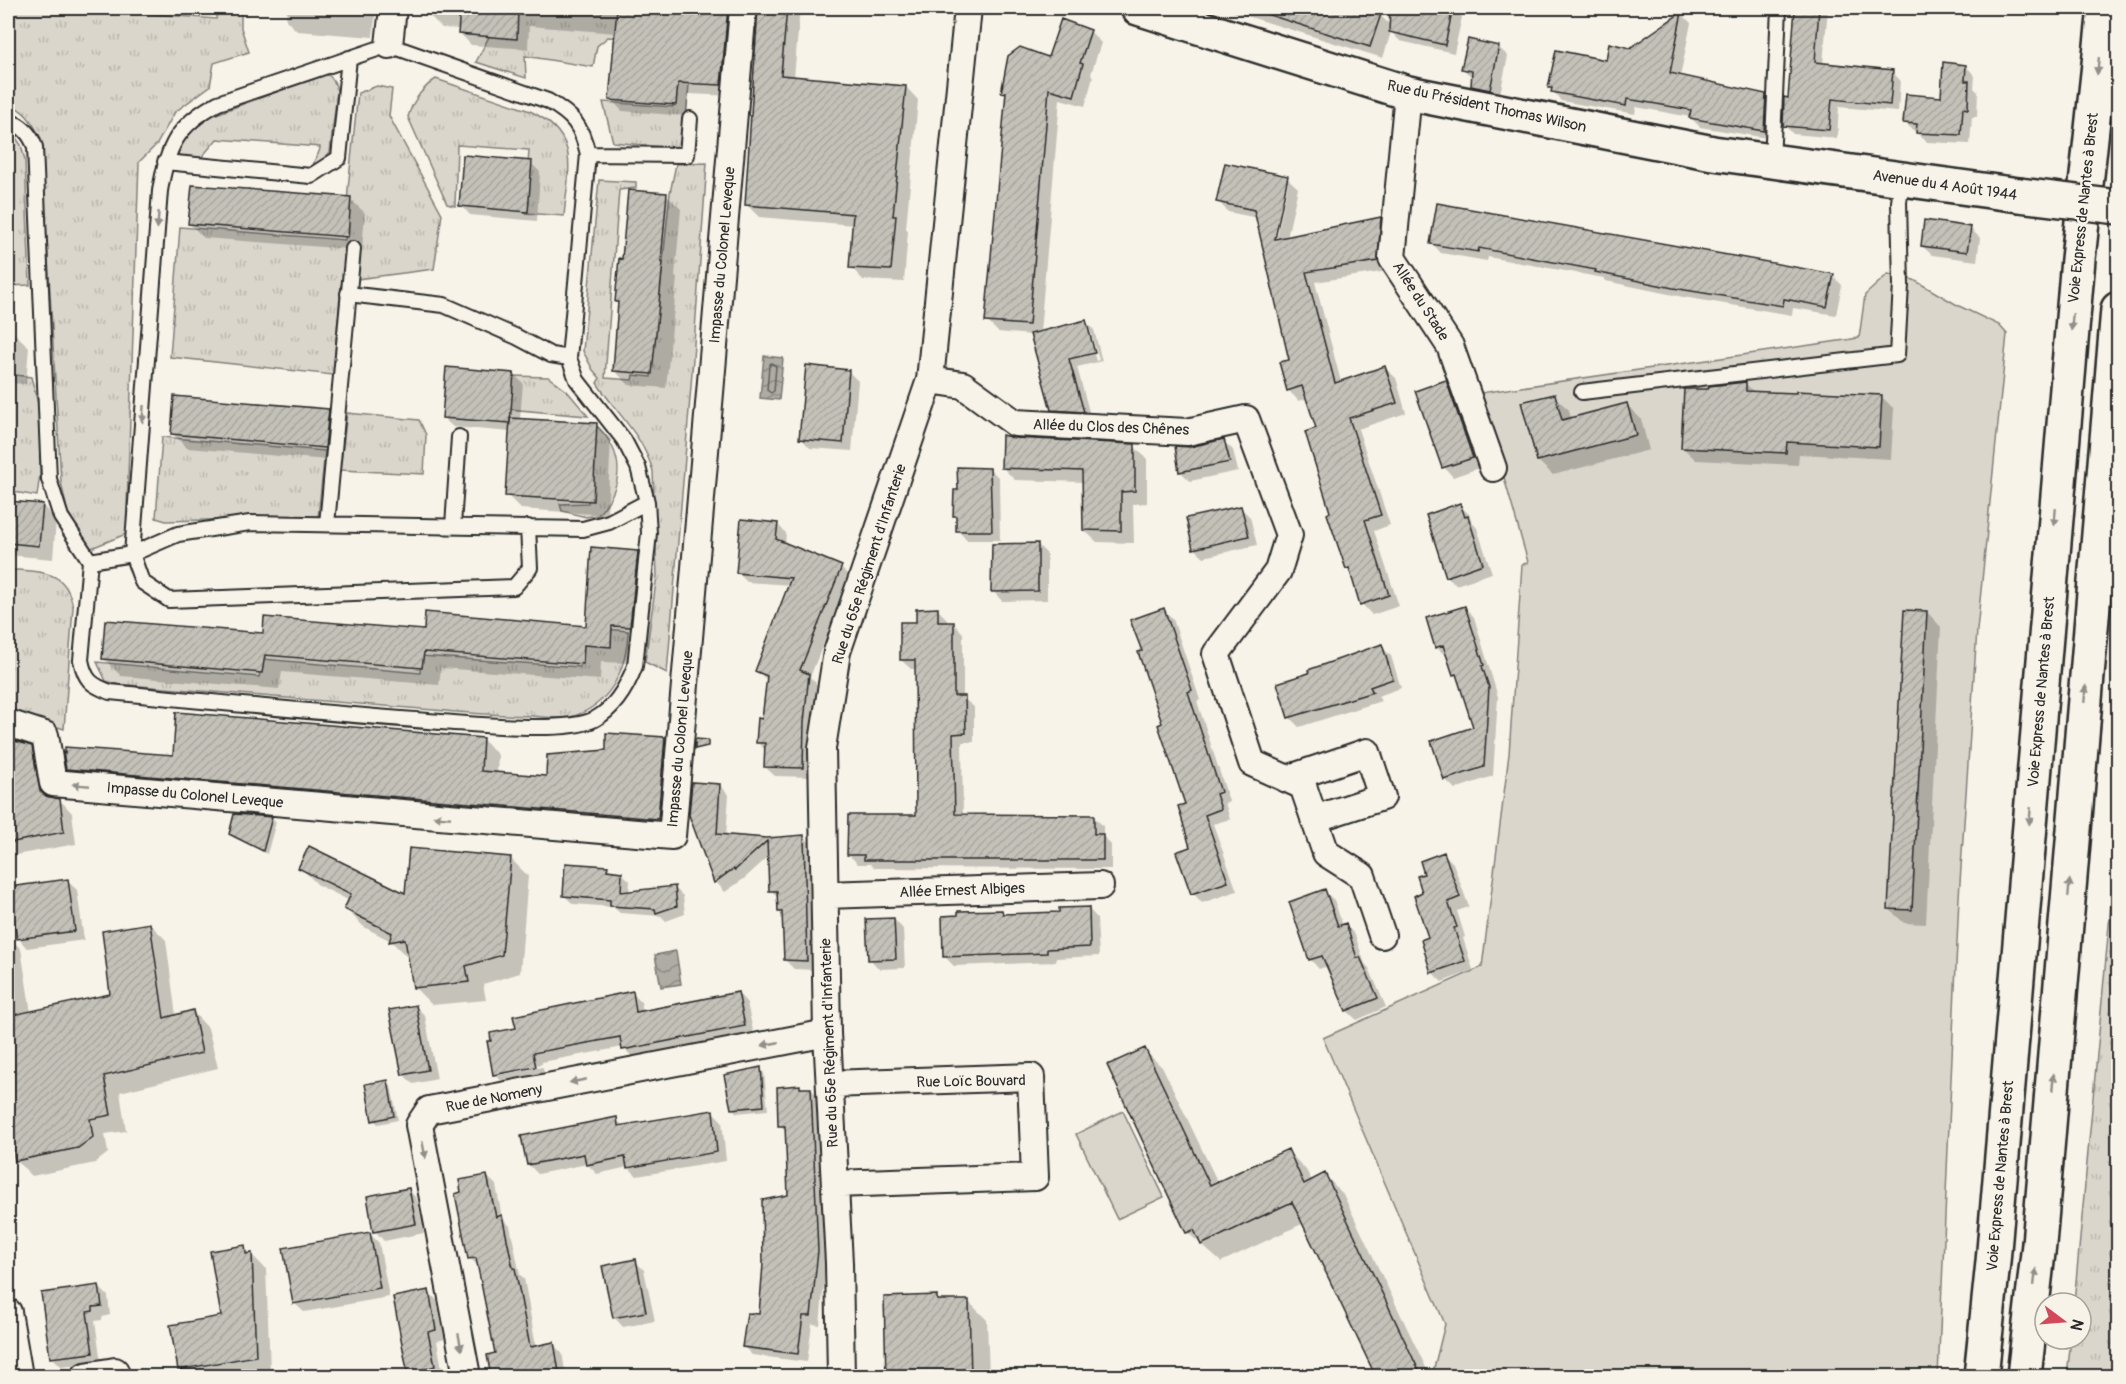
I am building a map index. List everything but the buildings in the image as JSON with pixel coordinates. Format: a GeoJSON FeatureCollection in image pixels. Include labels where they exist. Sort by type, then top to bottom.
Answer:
{"type":"FeatureCollection","features":[{"type":"Feature","properties":{"kind":"main road","name":"Rue du Président Thomas Wilson"},"geometry":{"type":"LineString","coordinates":[[1138,8],[1408,93],[1713,153],[1772,162]]}},
{"type":"Feature","properties":{"kind":"main road","name":"Voie Express de Nantes à Brest"},"geometry":{"type":"LineString","coordinates":[[1981,1377],[1996,1226],[2075,293],[2105,8]]}},
{"type":"Feature","properties":{"kind":"main road","name":"Avenue du 4 Août 1944"},"geometry":{"type":"LineString","coordinates":[[1772,162],[2118,207]]}},
{"type":"Feature","properties":{"kind":"main road"},"geometry":{"type":"LineString","coordinates":[[2024,1377],[2042,1209],[2118,309]]}},
{"type":"Feature","properties":{"kind":"street"},"geometry":{"type":"LineString","coordinates":[[389,45],[393,8]]}},
{"type":"Feature","properties":{"kind":"street","name":"Impasse du Colonel Leveque"},"geometry":{"type":"LineString","coordinates":[[8,723],[45,735],[53,783],[672,836],[743,8]]}},
{"type":"Feature","properties":{"kind":"street","name":"Rue du 65e Régiment d'Infanterie"},"geometry":{"type":"LineString","coordinates":[[842,1377],[839,1263],[827,1033],[822,748],[837,652],[930,380],[968,8]]}},
{"type":"Feature","properties":{"kind":"street","name":"Allée du Stade"},"geometry":{"type":"LineString","coordinates":[[1408,93],[1392,258],[1450,346],[1493,468]]}},
{"type":"Feature","properties":{"kind":"street","name":"Allée du Clos des Chênes"},"geometry":{"type":"LineString","coordinates":[[930,380],[963,385],[1015,423],[1187,432],[1246,419],[1290,535],[1278,571],[1216,654],[1252,763],[1303,786],[1326,853],[1362,876],[1382,935]]}},
{"type":"Feature","properties":{"kind":"street"},"geometry":{"type":"LineString","coordinates":[[1287,779],[1366,752],[1382,797],[1314,819]]}},
{"type":"Feature","properties":{"kind":"street","name":"Allée Ernest Albiges"},"geometry":{"type":"LineString","coordinates":[[825,895],[1100,886]]}},
{"type":"Feature","properties":{"kind":"street","name":"Rue de Nomeny"},"geometry":{"type":"LineString","coordinates":[[467,1377],[419,1125],[429,1110],[827,1033]]}},
{"type":"Feature","properties":{"kind":"street","name":"Rue Loïc Bouvard"},"geometry":{"type":"LineString","coordinates":[[830,1084],[1031,1077],[1035,1177],[835,1184]]}},
{"type":"Feature","properties":{"kind":"street"},"geometry":{"type":"LineString","coordinates":[[8,1312],[19,1377]]}},
{"type":"Feature","properties":{"kind":"street"},"geometry":{"type":"LineString","coordinates":[[85,1377],[115,1371],[116,1377]]}},
{"type":"Feature","properties":{"kind":"lane"},"geometry":{"type":"LineString","coordinates":[[1772,162],[1779,8]]}},
{"type":"Feature","properties":{"kind":"lane"},"geometry":{"type":"LineString","coordinates":[[8,121],[16,123],[30,134],[35,147],[49,479],[61,517],[90,561],[81,660],[84,674],[95,687],[110,692],[330,714],[556,727],[578,725],[594,719],[612,706],[628,686],[635,666],[649,533],[647,502],[638,467],[624,440],[577,380],[569,357],[588,153],[583,135],[568,113],[548,101],[389,45],[218,104],[199,114],[180,132],[165,162],[160,191],[132,554],[142,582],[169,600],[514,587],[530,568],[528,527]]}},
{"type":"Feature","properties":{"kind":"lane"},"geometry":{"type":"LineString","coordinates":[[165,162],[311,176],[339,158],[349,58]]}},
{"type":"Feature","properties":{"kind":"lane"},"geometry":{"type":"LineString","coordinates":[[588,153],[687,155],[690,119]]}},
{"type":"Feature","properties":{"kind":"lane"},"geometry":{"type":"LineString","coordinates":[[1582,392],[1897,355],[1901,285],[1899,202],[1902,179]]}},
{"type":"Feature","properties":{"kind":"lane"},"geometry":{"type":"LineString","coordinates":[[327,524],[353,249]]}},
{"type":"Feature","properties":{"kind":"lane"},"geometry":{"type":"LineString","coordinates":[[348,294],[444,306],[551,355],[569,357]]}},
{"type":"Feature","properties":{"kind":"lane"},"geometry":{"type":"LineString","coordinates":[[453,526],[459,437]]}},
{"type":"Feature","properties":{"kind":"lane"},"geometry":{"type":"LineString","coordinates":[[90,561],[132,554],[178,534],[250,523],[584,529],[609,522],[647,502]]}},
{"type":"Feature","properties":{"kind":"green space"},"geometry":{"type":"Polygon","coordinates":[[[8,8],[75,8],[216,19],[217,8],[241,8],[241,28],[249,52],[214,63],[210,86],[175,112],[157,144],[139,162],[126,534],[89,549],[68,515],[61,482],[41,138],[24,113],[8,104],[8,8]]]}},
{"type":"Feature","properties":{"kind":"green space"},"geometry":{"type":"Polygon","coordinates":[[[517,8],[602,12],[604,9],[662,16],[664,8],[685,10],[677,43],[608,37],[597,46],[593,67],[525,56],[526,78],[476,62],[496,23],[514,24],[517,8]]]}},
{"type":"Feature","properties":{"kind":"green space"},"geometry":{"type":"Polygon","coordinates":[[[677,70],[690,74],[683,149],[613,142],[603,102],[673,107],[677,70]]]}},
{"type":"Feature","properties":{"kind":"green space"},"geometry":{"type":"Polygon","coordinates":[[[327,74],[334,82],[337,92],[330,152],[313,167],[320,147],[217,139],[200,159],[176,157],[184,137],[204,119],[327,74]]]}},
{"type":"Feature","properties":{"kind":"green space"},"geometry":{"type":"Polygon","coordinates":[[[436,79],[530,111],[558,131],[565,143],[569,169],[564,216],[525,213],[529,150],[457,145],[455,206],[447,204],[408,117],[419,95],[436,79]]]}},
{"type":"Feature","properties":{"kind":"green space"},"geometry":{"type":"Polygon","coordinates":[[[377,86],[392,89],[389,116],[442,214],[434,269],[357,279],[341,285],[333,375],[170,357],[180,227],[345,240],[358,93],[377,86]]]}},
{"type":"Feature","properties":{"kind":"green space"},"geometry":{"type":"Polygon","coordinates":[[[12,132],[21,145],[25,160],[30,285],[8,286],[8,195],[12,132]]]}},
{"type":"Feature","properties":{"kind":"green space"},"geometry":{"type":"Polygon","coordinates":[[[707,163],[667,673],[645,662],[657,575],[653,471],[636,435],[597,383],[600,378],[583,351],[599,180],[636,182],[636,188],[619,190],[605,378],[632,380],[633,375],[651,377],[670,193],[676,164],[707,163]]]}},
{"type":"Feature","properties":{"kind":"green space"},"geometry":{"type":"Polygon","coordinates":[[[1888,274],[1914,280],[1959,306],[1999,325],[2007,334],[1977,630],[1959,897],[1938,1376],[1432,1376],[1445,1324],[1323,1038],[1482,967],[1509,754],[1522,565],[1528,562],[1480,393],[1859,338],[1865,295],[1888,274]]]}},
{"type":"Feature","properties":{"kind":"green space"},"geometry":{"type":"Polygon","coordinates":[[[8,374],[31,377],[40,411],[40,474],[37,496],[8,491],[8,374]]]}},
{"type":"Feature","properties":{"kind":"green space"},"geometry":{"type":"Polygon","coordinates":[[[512,376],[548,377],[567,391],[588,416],[508,409],[512,376]]]}},
{"type":"Feature","properties":{"kind":"green space"},"geometry":{"type":"Polygon","coordinates":[[[347,413],[419,420],[426,435],[424,474],[340,470],[347,413]]]}},
{"type":"Feature","properties":{"kind":"green space"},"geometry":{"type":"Polygon","coordinates":[[[595,424],[612,446],[618,469],[617,480],[613,492],[598,515],[586,517],[562,511],[560,504],[588,503],[595,424]]]}},
{"type":"Feature","properties":{"kind":"green space"},"geometry":{"type":"Polygon","coordinates":[[[162,437],[325,451],[318,517],[166,521],[156,518],[162,437]]]}},
{"type":"Feature","properties":{"kind":"green space"},"geometry":{"type":"Polygon","coordinates":[[[17,570],[54,576],[66,587],[70,596],[73,607],[64,729],[8,711],[8,571],[17,570]]]}},
{"type":"Feature","properties":{"kind":"green space"},"geometry":{"type":"Polygon","coordinates":[[[583,627],[628,631],[621,670],[609,692],[589,709],[577,715],[555,718],[116,684],[106,681],[97,662],[259,677],[263,659],[420,673],[421,656],[580,667],[583,627]]]}},
{"type":"Feature","properties":{"kind":"green space"},"geometry":{"type":"Polygon","coordinates":[[[2118,828],[2118,1376],[2067,1376],[2070,1351],[2093,1351],[2093,1291],[2075,1291],[2118,828]]]}},
{"type":"Feature","properties":{"kind":"green space"},"geometry":{"type":"Polygon","coordinates":[[[1123,1111],[1164,1197],[1117,1219],[1076,1134],[1123,1111]]]}},
{"type":"Feature","properties":{"kind":"water"},"geometry":{"type":"Polygon","coordinates":[[[764,356],[783,358],[779,400],[760,398],[764,356]]]}},
{"type":"Feature","properties":{"kind":"water"},"geometry":{"type":"Polygon","coordinates":[[[676,951],[681,984],[661,987],[655,955],[676,951]]]}}]}
